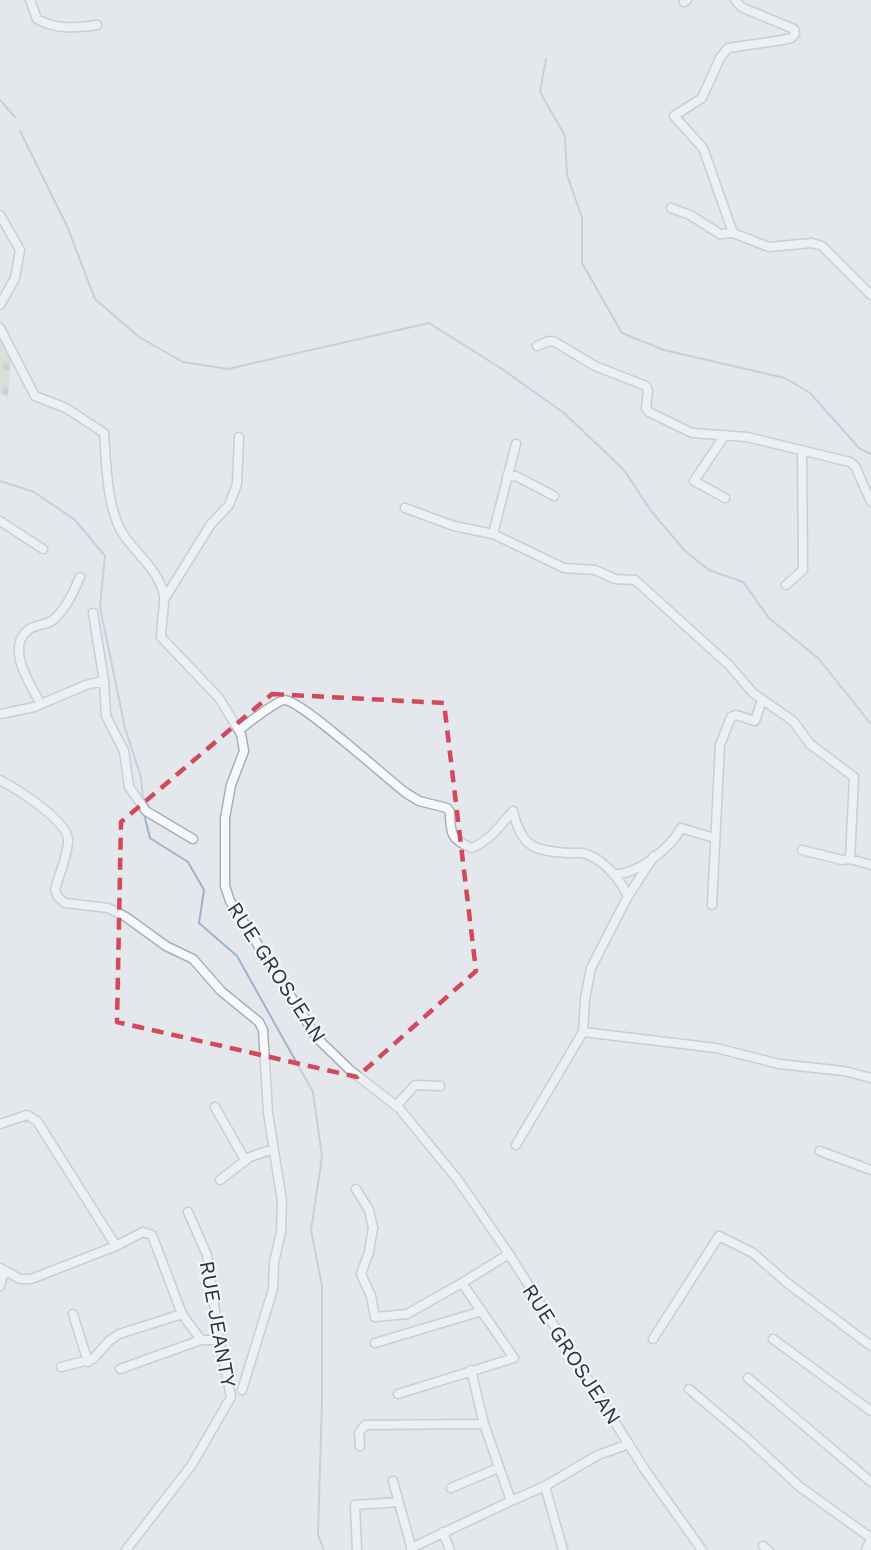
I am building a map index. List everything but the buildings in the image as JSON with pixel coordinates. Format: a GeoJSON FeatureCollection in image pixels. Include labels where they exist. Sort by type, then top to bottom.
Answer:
{"type":"FeatureCollection","features":[{"type":"Feature","properties":{"kind":"street"},"geometry":{"type":"LineString","coordinates":[[30,0],[37,19],[45,24],[63,28],[97,25]]}},
{"type":"Feature","properties":{"kind":"street"},"geometry":{"type":"LineString","coordinates":[[734,233],[703,148],[674,116],[702,98],[720,58],[728,48],[783,40],[795,34],[794,29],[741,7],[735,0]]}},
{"type":"Feature","properties":{"kind":"street"},"geometry":{"type":"LineString","coordinates":[[670,208],[690,215],[720,234],[734,233],[769,247],[812,243],[822,246],[871,295]]}},
{"type":"Feature","properties":{"kind":"street"},"geometry":{"type":"LineString","coordinates":[[0,215],[20,250],[15,278],[0,305]]}},
{"type":"Feature","properties":{"kind":"street"},"geometry":{"type":"LineString","coordinates":[[0,328],[35,396],[66,408],[104,433],[107,485],[122,533],[140,552],[157,577],[165,597]]}},
{"type":"Feature","properties":{"kind":"street"},"geometry":{"type":"LineString","coordinates":[[537,346],[549,341],[596,366],[646,386],[648,391],[646,408],[674,426],[692,433],[725,435],[779,444],[802,452],[850,462],[855,466],[871,501]]}},
{"type":"Feature","properties":{"kind":"street"},"geometry":{"type":"LineString","coordinates":[[724,498],[694,482],[725,435]]}},
{"type":"Feature","properties":{"kind":"street"},"geometry":{"type":"LineString","coordinates":[[165,597],[211,524],[229,505],[237,484],[238,437]]}},
{"type":"Feature","properties":{"kind":"street"},"geometry":{"type":"LineString","coordinates":[[493,534],[516,444]]}},
{"type":"Feature","properties":{"kind":"street"},"geometry":{"type":"LineString","coordinates":[[786,585],[802,570],[802,452]]}},
{"type":"Feature","properties":{"kind":"street"},"geometry":{"type":"LineString","coordinates":[[507,477],[516,477],[554,496]]}},
{"type":"Feature","properties":{"kind":"street"},"geometry":{"type":"LineString","coordinates":[[405,508],[454,526],[493,534],[564,568],[595,570],[615,579],[635,580],[729,665],[762,700],[775,705],[793,721],[810,744],[854,777],[850,859]]}},
{"type":"Feature","properties":{"kind":"street"},"geometry":{"type":"LineString","coordinates":[[0,521],[43,549]]}},
{"type":"Feature","properties":{"kind":"street"},"geometry":{"type":"LineString","coordinates":[[41,704],[20,663],[19,653],[23,636],[26,631],[55,618],[69,601],[80,577]]}},
{"type":"Feature","properties":{"kind":"street","name":"RUE GROSJEAN"},"geometry":{"type":"LineString","coordinates":[[165,597],[161,637],[219,698],[239,730],[244,751],[231,785],[225,818],[225,886],[230,901],[318,1039],[350,1070],[396,1106],[458,1180],[509,1254],[629,1444],[702,1550]]}},
{"type":"Feature","properties":{"kind":"street"},"geometry":{"type":"LineString","coordinates":[[93,614],[104,681],[106,716],[124,751],[129,786],[146,811],[193,839]]}},
{"type":"Feature","properties":{"kind":"street"},"geometry":{"type":"LineString","coordinates":[[0,714],[41,704],[86,685],[104,681]]}},
{"type":"Feature","properties":{"kind":"street"},"geometry":{"type":"LineString","coordinates":[[712,905],[720,745],[731,717],[736,716],[755,721],[762,700]]}},
{"type":"Feature","properties":{"kind":"street"},"geometry":{"type":"LineString","coordinates":[[239,730],[280,702],[289,701],[332,730],[406,793],[419,801],[447,808],[450,812],[449,829],[458,843],[472,848],[486,841],[513,811],[520,834],[534,848],[586,854],[614,874],[628,896]]}},
{"type":"Feature","properties":{"kind":"street"},"geometry":{"type":"LineString","coordinates":[[0,780],[20,791],[62,824],[67,832],[68,841],[55,890],[58,897],[65,903],[108,908],[126,917],[166,946],[201,965],[221,991],[259,1022],[263,1030],[268,1113],[282,1201],[281,1232],[274,1262],[273,1289],[242,1390]]}},
{"type":"Feature","properties":{"kind":"street"},"geometry":{"type":"LineString","coordinates":[[614,874],[629,872],[654,856],[672,841],[681,828],[714,838]]}},
{"type":"Feature","properties":{"kind":"street"},"geometry":{"type":"LineString","coordinates":[[802,850],[871,865]]}},
{"type":"Feature","properties":{"kind":"street"},"geometry":{"type":"LineString","coordinates":[[516,1145],[583,1032],[585,999],[591,968],[628,896],[654,856]]}},
{"type":"Feature","properties":{"kind":"street"},"geometry":{"type":"LineString","coordinates":[[583,1032],[716,1048],[779,1064],[844,1071],[871,1078]]}},
{"type":"Feature","properties":{"kind":"street"},"geometry":{"type":"LineString","coordinates":[[396,1106],[415,1085],[440,1086]]}},
{"type":"Feature","properties":{"kind":"street"},"geometry":{"type":"LineString","coordinates":[[215,1107],[245,1160]]}},
{"type":"Feature","properties":{"kind":"street"},"geometry":{"type":"LineString","coordinates":[[0,1124],[27,1115],[37,1120],[116,1246]]}},
{"type":"Feature","properties":{"kind":"street"},"geometry":{"type":"LineString","coordinates":[[220,1180],[245,1160],[273,1149]]}},
{"type":"Feature","properties":{"kind":"street"},"geometry":{"type":"LineString","coordinates":[[820,1151],[871,1170]]}},
{"type":"Feature","properties":{"kind":"street"},"geometry":{"type":"LineString","coordinates":[[356,1189],[373,1224],[369,1252],[361,1274],[371,1296],[375,1317],[407,1314],[509,1254]]}},
{"type":"Feature","properties":{"kind":"street","name":"RUE JEANTY"},"geometry":{"type":"LineString","coordinates":[[126,1550],[191,1466],[228,1405],[231,1392],[219,1340],[207,1255],[188,1212]]}},
{"type":"Feature","properties":{"kind":"street"},"geometry":{"type":"LineString","coordinates":[[0,1286],[2,1269],[20,1279],[32,1279],[116,1246],[143,1232],[152,1235],[183,1314],[201,1340]]}},
{"type":"Feature","properties":{"kind":"street"},"geometry":{"type":"LineString","coordinates":[[652,1339],[719,1236],[753,1253],[796,1290],[871,1346]]}},
{"type":"Feature","properties":{"kind":"street"},"geometry":{"type":"LineString","coordinates":[[398,1395],[514,1358],[462,1283]]}},
{"type":"Feature","properties":{"kind":"street"},"geometry":{"type":"LineString","coordinates":[[375,1343],[482,1311]]}},
{"type":"Feature","properties":{"kind":"street"},"geometry":{"type":"LineString","coordinates":[[73,1314],[88,1362]]}},
{"type":"Feature","properties":{"kind":"street"},"geometry":{"type":"LineString","coordinates":[[61,1367],[88,1362],[119,1334],[183,1314]]}},
{"type":"Feature","properties":{"kind":"street"},"geometry":{"type":"LineString","coordinates":[[773,1339],[871,1411]]}},
{"type":"Feature","properties":{"kind":"street"},"geometry":{"type":"LineString","coordinates":[[120,1369],[201,1340],[219,1340]]}},
{"type":"Feature","properties":{"kind":"street"},"geometry":{"type":"LineString","coordinates":[[471,1371],[484,1424],[511,1501]]}},
{"type":"Feature","properties":{"kind":"street"},"geometry":{"type":"LineString","coordinates":[[748,1378],[871,1482]]}},
{"type":"Feature","properties":{"kind":"street"},"geometry":{"type":"LineString","coordinates":[[689,1389],[800,1487],[871,1538],[866,1550]]}},
{"type":"Feature","properties":{"kind":"street"},"geometry":{"type":"LineString","coordinates":[[360,1446],[359,1433],[365,1425],[484,1424]]}},
{"type":"Feature","properties":{"kind":"street"},"geometry":{"type":"LineString","coordinates":[[393,1481],[412,1549],[442,1532],[545,1486],[598,1455],[629,1444]]}},
{"type":"Feature","properties":{"kind":"street"},"geometry":{"type":"LineString","coordinates":[[451,1488],[498,1468]]}},
{"type":"Feature","properties":{"kind":"street"},"geometry":{"type":"LineString","coordinates":[[545,1486],[563,1550]]}},
{"type":"Feature","properties":{"kind":"street"},"geometry":{"type":"LineString","coordinates":[[357,1550],[355,1504],[399,1502]]}},
{"type":"Feature","properties":{"kind":"street"},"geometry":{"type":"LineString","coordinates":[[442,1532],[450,1550]]}},
{"type":"Feature","properties":{"kind":"highlighted area"},"geometry":{"type":"Polygon","coordinates":[[[272,694],[444,703],[476,971],[357,1077],[117,1022],[121,822],[272,694]]]}},
{"type":"Feature","properties":{"kind":"green space"},"geometry":{"type":"Polygon","coordinates":[[[0,340],[11,360],[8,399],[0,393],[0,340]]]}},
{"type":"Feature","properties":{"kind":"waterway"},"geometry":{"type":"LineString","coordinates":[[546,59],[540,92],[565,136],[567,175],[582,217],[582,263],[622,333],[664,350],[785,378],[810,393],[859,448],[871,454]]}},
{"type":"Feature","properties":{"kind":"waterway"},"geometry":{"type":"LineString","coordinates":[[0,100],[15,117]]}},
{"type":"Feature","properties":{"kind":"waterway"},"geometry":{"type":"LineString","coordinates":[[20,131],[67,226],[95,299],[139,337],[183,362],[228,369],[429,323],[502,369],[564,413],[624,470],[651,511],[685,551],[709,570],[743,582],[769,618],[819,659],[871,724]]}},
{"type":"Feature","properties":{"kind":"waterway"},"geometry":{"type":"LineString","coordinates":[[0,481],[34,492],[75,520],[105,556],[100,607],[125,728],[141,777],[143,800]]}},
{"type":"Feature","properties":{"kind":"waterway"},"geometry":{"type":"LineString","coordinates":[[144,814],[150,838],[188,862],[204,890],[199,923],[237,956],[313,1092],[322,1157],[311,1230],[322,1286],[322,1400],[318,1535],[324,1550]]}}]}
